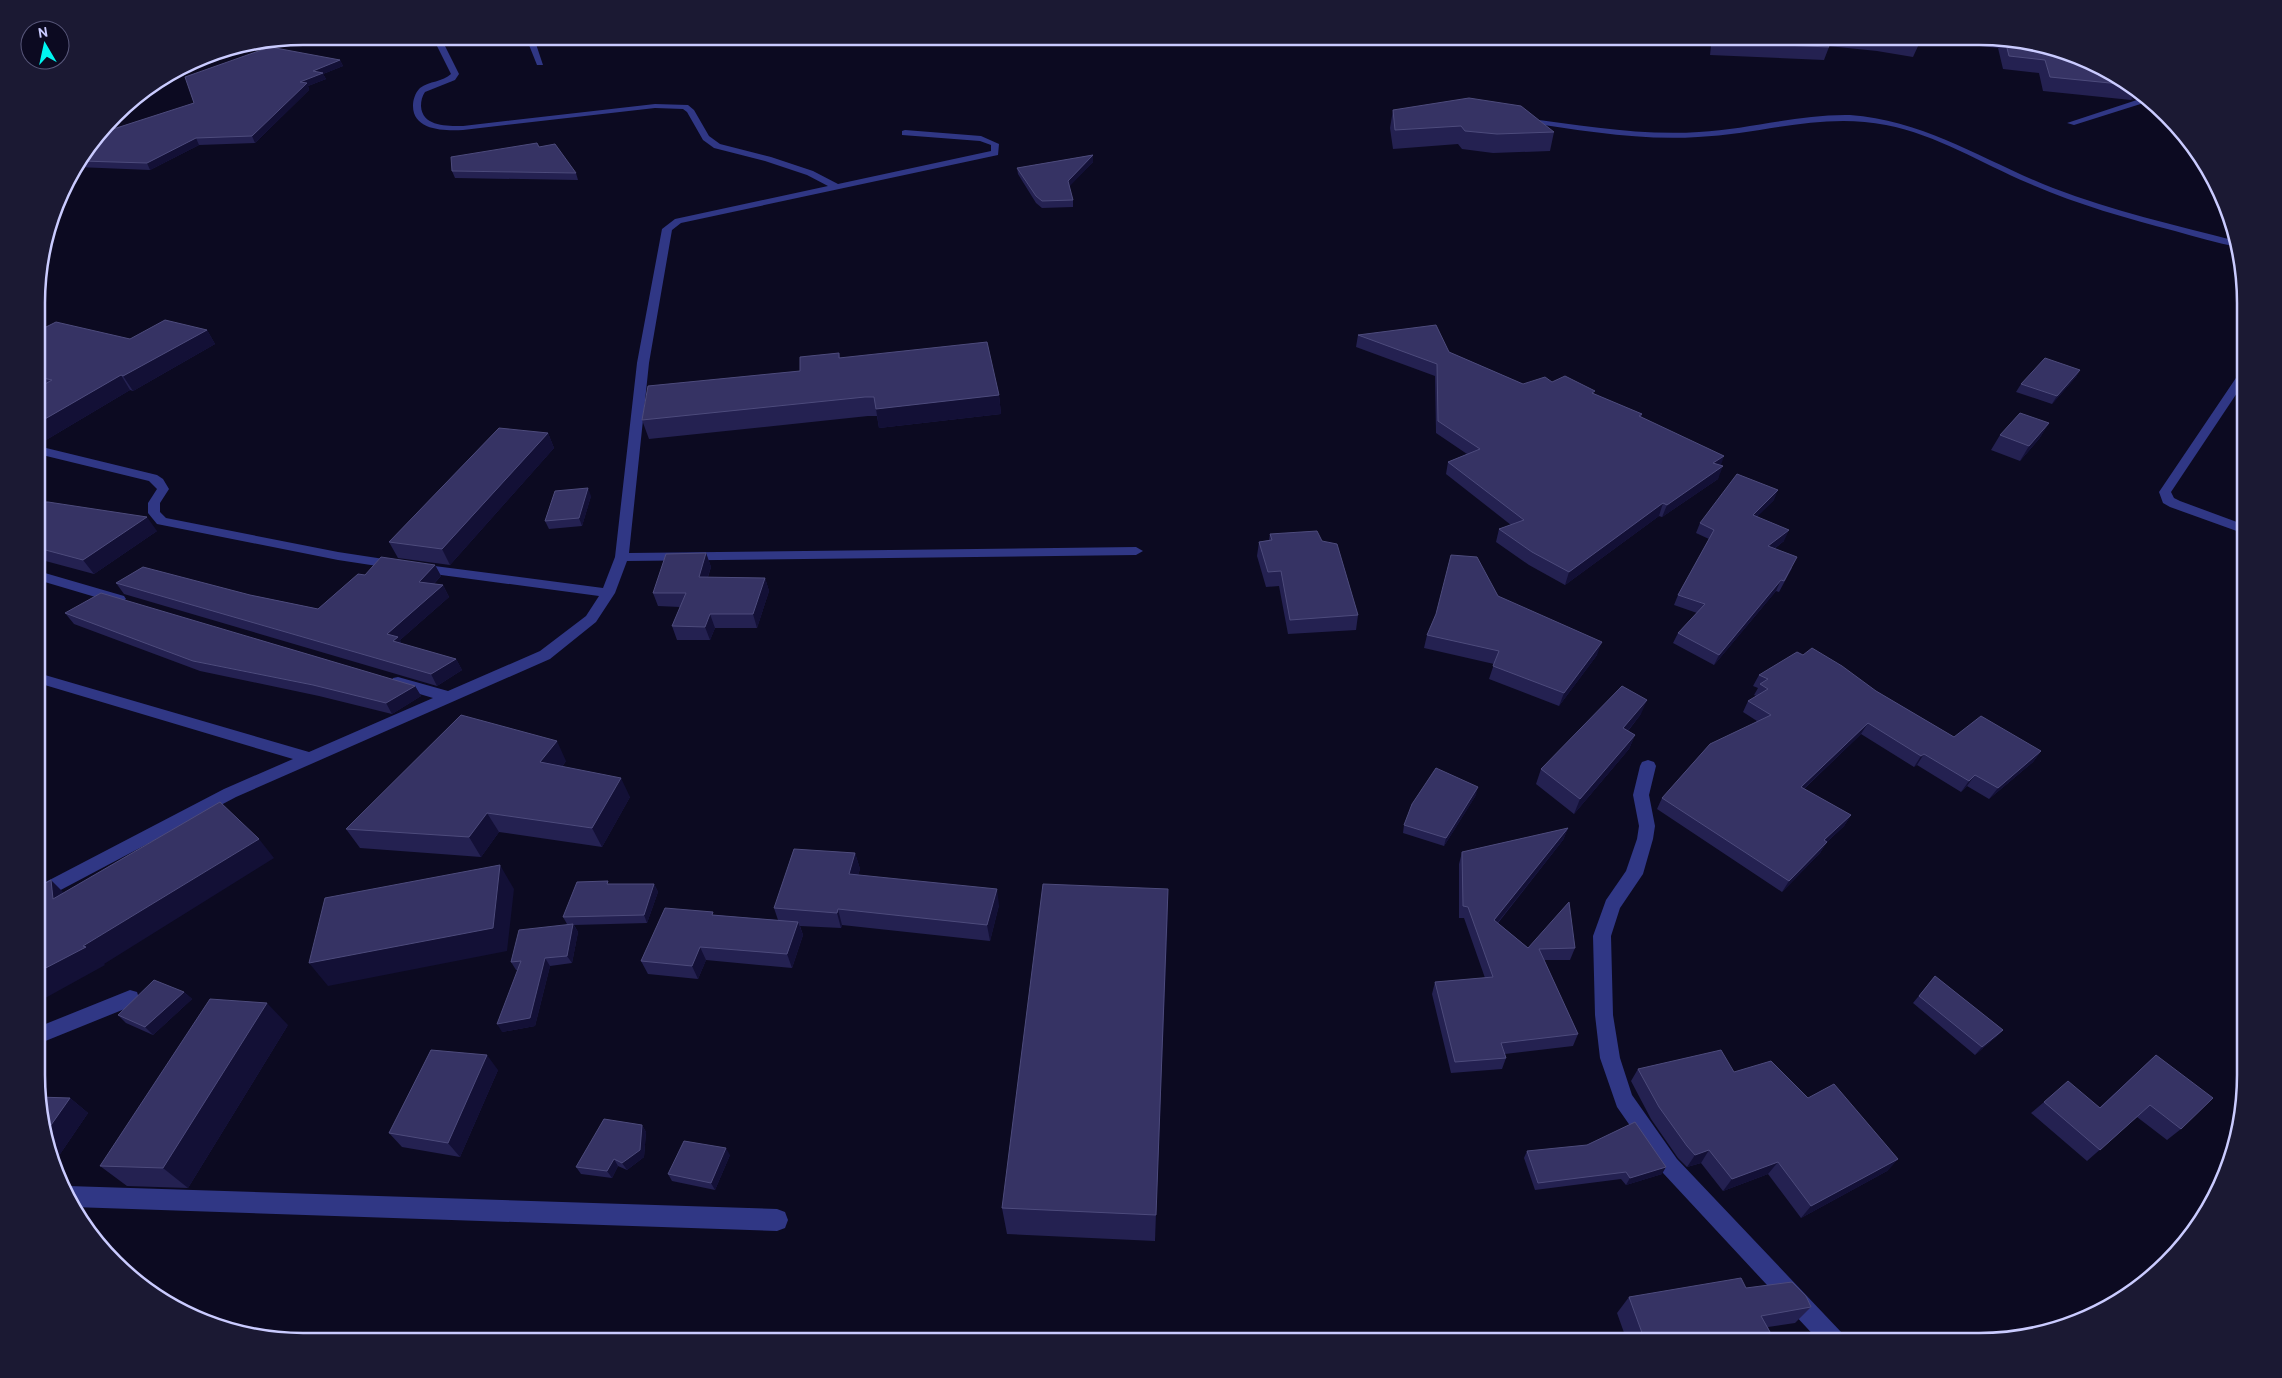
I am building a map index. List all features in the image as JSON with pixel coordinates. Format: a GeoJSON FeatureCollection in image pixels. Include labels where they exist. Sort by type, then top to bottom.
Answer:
{"type":"FeatureCollection","features":[{"type":"Feature","properties":{"kind":"street"},"geometry":{"type":"LineString","coordinates":[[441,45],[455,74],[452,78],[428,87],[420,93],[416,108],[421,119],[432,126],[463,128],[674,105],[690,110],[706,138],[716,146],[768,159],[810,173],[839,188]]}},
{"type":"Feature","properties":{"kind":"street"},"geometry":{"type":"LineString","coordinates":[[532,45],[540,63]]}},
{"type":"Feature","properties":{"kind":"street"},"geometry":{"type":"LineString","coordinates":[[2071,123],[2140,101]]}},
{"type":"Feature","properties":{"kind":"street"},"geometry":{"type":"LineString","coordinates":[[1509,119],[1654,136],[1746,131],[1813,118],[1846,117],[1888,123],[1928,135],[2049,190],[2138,219],[2230,242]]}},
{"type":"Feature","properties":{"kind":"street"},"geometry":{"type":"LineString","coordinates":[[45,891],[230,793],[545,655],[591,619],[608,593],[622,557],[643,363],[667,229],[678,221],[839,188],[995,153],[997,149],[995,144],[982,139],[905,133]]}},
{"type":"Feature","properties":{"kind":"street"},"geometry":{"type":"LineString","coordinates":[[2237,384],[2165,492],[2168,500],[2175,504],[2237,527]]}},
{"type":"Feature","properties":{"kind":"street"},"geometry":{"type":"LineString","coordinates":[[45,452],[153,478],[163,488],[154,503],[154,513],[162,521],[338,556],[608,593]]}},
{"type":"Feature","properties":{"kind":"street"},"geometry":{"type":"LineString","coordinates":[[622,557],[1136,551]]}},
{"type":"Feature","properties":{"kind":"street"},"geometry":{"type":"LineString","coordinates":[[45,577],[134,603]]}},
{"type":"Feature","properties":{"kind":"street"},"geometry":{"type":"LineString","coordinates":[[382,678],[449,698]]}},
{"type":"Feature","properties":{"kind":"street"},"geometry":{"type":"LineString","coordinates":[[45,680],[310,758]]}},
{"type":"Feature","properties":{"kind":"street"},"geometry":{"type":"LineString","coordinates":[[1648,766],[1641,795],[1647,826],[1645,839],[1634,874],[1612,905],[1602,936],[1604,1015],[1613,1066],[1624,1100],[1670,1166],[1827,1333]]}},
{"type":"Feature","properties":{"kind":"street"},"geometry":{"type":"LineString","coordinates":[[45,1033],[130,998]]}},
{"type":"Feature","properties":{"kind":"street"},"geometry":{"type":"LineString","coordinates":[[76,1196],[777,1220]]}},
{"type":"Feature","properties":{"kind":"building"},"geometry":{"type":"Polygon","coordinates":[[[1783,45],[1828,45],[1829,47],[1783,45]]]}},
{"type":"Feature","properties":{"kind":"building"},"geometry":{"type":"Polygon","coordinates":[[[270,47],[340,60],[313,71],[323,73],[300,82],[307,83],[252,136],[196,138],[147,163],[87,161],[112,129],[194,103],[185,77],[270,47]]]}},
{"type":"Feature","properties":{"kind":"building"},"geometry":{"type":"Polygon","coordinates":[[[2007,47],[2046,54],[2078,65],[2114,83],[2050,77],[2045,60],[2009,56],[2007,47]]]}},
{"type":"Feature","properties":{"kind":"building"},"geometry":{"type":"Polygon","coordinates":[[[1469,98],[1521,106],[1554,132],[1497,134],[1465,131],[1461,126],[1395,130],[1393,110],[1469,98]]]}},
{"type":"Feature","properties":{"kind":"building"},"geometry":{"type":"Polygon","coordinates":[[[537,143],[539,147],[555,144],[576,173],[452,171],[451,157],[537,143]]]}},
{"type":"Feature","properties":{"kind":"building"},"geometry":{"type":"Polygon","coordinates":[[[1093,155],[1068,181],[1073,200],[1042,201],[1036,196],[1017,168],[1093,155]]]}},
{"type":"Feature","properties":{"kind":"building"},"geometry":{"type":"Polygon","coordinates":[[[165,320],[207,330],[123,376],[121,375],[45,419],[45,384],[52,380],[45,378],[45,328],[56,322],[130,339],[165,320]]]}},
{"type":"Feature","properties":{"kind":"building"},"geometry":{"type":"Polygon","coordinates":[[[1436,325],[1449,352],[1523,384],[1545,377],[1552,382],[1565,376],[1595,391],[1592,393],[1642,414],[1639,416],[1724,456],[1713,463],[1723,466],[1667,505],[1663,503],[1569,572],[1532,552],[1499,529],[1524,520],[1448,462],[1480,449],[1438,421],[1437,364],[1358,335],[1436,325]]]}},
{"type":"Feature","properties":{"kind":"building"},"geometry":{"type":"Polygon","coordinates":[[[987,342],[999,395],[876,409],[874,397],[865,397],[642,420],[648,386],[800,371],[800,357],[839,353],[839,358],[987,342]]]}},
{"type":"Feature","properties":{"kind":"building"},"geometry":{"type":"Polygon","coordinates":[[[2045,358],[2080,370],[2057,396],[2021,384],[2045,358]]]}},
{"type":"Feature","properties":{"kind":"building"},"geometry":{"type":"Polygon","coordinates":[[[2020,413],[2049,423],[2029,446],[2000,435],[2020,413]]]}},
{"type":"Feature","properties":{"kind":"building"},"geometry":{"type":"Polygon","coordinates":[[[499,428],[548,433],[442,549],[389,542],[499,428]]]}},
{"type":"Feature","properties":{"kind":"building"},"geometry":{"type":"Polygon","coordinates":[[[1737,474],[1778,490],[1753,515],[1789,530],[1768,546],[1797,557],[1784,581],[1781,580],[1719,655],[1678,633],[1705,604],[1678,595],[1714,530],[1700,523],[1737,474]]]}},
{"type":"Feature","properties":{"kind":"building"},"geometry":{"type":"Polygon","coordinates":[[[588,488],[579,518],[545,521],[555,491],[588,488]]]}},
{"type":"Feature","properties":{"kind":"building"},"geometry":{"type":"Polygon","coordinates":[[[45,502],[147,517],[83,560],[45,550],[45,502]]]}},
{"type":"Feature","properties":{"kind":"building"},"geometry":{"type":"Polygon","coordinates":[[[1317,531],[1322,541],[1337,544],[1358,615],[1290,620],[1281,571],[1268,572],[1259,542],[1272,540],[1270,534],[1317,531]]]}},
{"type":"Feature","properties":{"kind":"building"},"geometry":{"type":"Polygon","coordinates":[[[706,553],[699,577],[765,578],[753,614],[710,614],[705,627],[672,626],[686,593],[653,593],[666,554],[706,553]]]}},
{"type":"Feature","properties":{"kind":"building"},"geometry":{"type":"Polygon","coordinates":[[[1451,555],[1477,557],[1498,596],[1602,642],[1564,693],[1493,666],[1499,651],[1427,635],[1436,614],[1451,555]]]}},
{"type":"Feature","properties":{"kind":"building"},"geometry":{"type":"Polygon","coordinates":[[[381,557],[435,565],[419,582],[443,585],[387,634],[398,637],[393,641],[456,659],[431,674],[116,583],[143,567],[250,595],[318,609],[358,574],[365,575],[381,557]]]}},
{"type":"Feature","properties":{"kind":"building"},"geometry":{"type":"Polygon","coordinates":[[[101,593],[415,686],[386,703],[313,685],[193,661],[65,613],[101,593]]]}},
{"type":"Feature","properties":{"kind":"building"},"geometry":{"type":"Polygon","coordinates":[[[1812,648],[1842,666],[1876,691],[1954,737],[1981,716],[2041,751],[1998,788],[1975,775],[1969,781],[1924,754],[1921,756],[1868,723],[1801,787],[1851,815],[1824,840],[1827,842],[1789,881],[1662,798],[1710,744],[1771,715],[1748,701],[1768,689],[1760,684],[1768,679],[1759,675],[1797,652],[1803,655],[1812,648]]]}},
{"type":"Feature","properties":{"kind":"building"},"geometry":{"type":"Polygon","coordinates":[[[1622,686],[1647,700],[1623,728],[1635,735],[1580,799],[1541,769],[1622,686]]]}},
{"type":"Feature","properties":{"kind":"building"},"geometry":{"type":"Polygon","coordinates":[[[461,715],[557,741],[540,762],[621,778],[592,828],[487,813],[469,837],[346,829],[461,715]]]}},
{"type":"Feature","properties":{"kind":"building"},"geometry":{"type":"Polygon","coordinates":[[[1436,768],[1478,787],[1446,838],[1404,825],[1412,804],[1436,768]]]}},
{"type":"Feature","properties":{"kind":"building"},"geometry":{"type":"Polygon","coordinates":[[[220,802],[259,839],[83,946],[86,947],[45,968],[45,883],[51,880],[53,899],[220,802]]]}},
{"type":"Feature","properties":{"kind":"building"},"geometry":{"type":"Polygon","coordinates":[[[1568,828],[1494,920],[1528,948],[1569,902],[1575,948],[1539,949],[1578,1034],[1501,1043],[1506,1058],[1455,1062],[1435,982],[1493,977],[1468,907],[1463,906],[1462,852],[1568,828]]]}},
{"type":"Feature","properties":{"kind":"building"},"geometry":{"type":"Polygon","coordinates":[[[794,849],[855,853],[849,874],[997,889],[987,925],[838,909],[837,913],[774,908],[794,849]]]}},
{"type":"Feature","properties":{"kind":"building"},"geometry":{"type":"Polygon","coordinates":[[[500,865],[493,928],[309,963],[325,898],[500,865]]]}},
{"type":"Feature","properties":{"kind":"building"},"geometry":{"type":"Polygon","coordinates":[[[608,881],[607,884],[654,884],[644,915],[563,917],[577,882],[608,881]]]}},
{"type":"Feature","properties":{"kind":"building"},"geometry":{"type":"Polygon","coordinates":[[[1043,884],[1168,889],[1156,1215],[1002,1208],[1043,884]]]}},
{"type":"Feature","properties":{"kind":"building"},"geometry":{"type":"Polygon","coordinates":[[[665,908],[713,912],[712,915],[798,922],[787,954],[700,947],[692,966],[641,961],[665,908]]]}},
{"type":"Feature","properties":{"kind":"building"},"geometry":{"type":"Polygon","coordinates":[[[573,924],[567,956],[545,958],[530,1018],[497,1024],[521,961],[511,962],[519,930],[573,924]]]}},
{"type":"Feature","properties":{"kind":"building"},"geometry":{"type":"Polygon","coordinates":[[[1935,976],[2003,1030],[1982,1047],[1919,996],[1935,976]]]}},
{"type":"Feature","properties":{"kind":"building"},"geometry":{"type":"Polygon","coordinates":[[[154,980],[184,992],[145,1027],[118,1015],[154,980]]]}},
{"type":"Feature","properties":{"kind":"building"},"geometry":{"type":"Polygon","coordinates":[[[210,999],[267,1003],[163,1168],[100,1166],[210,999]]]}},
{"type":"Feature","properties":{"kind":"building"},"geometry":{"type":"Polygon","coordinates":[[[431,1050],[487,1055],[448,1143],[389,1133],[431,1050]]]}},
{"type":"Feature","properties":{"kind":"building"},"geometry":{"type":"Polygon","coordinates":[[[1721,1050],[1734,1072],[1771,1061],[1808,1098],[1834,1084],[1898,1159],[1811,1206],[1778,1162],[1732,1179],[1709,1150],[1695,1155],[1687,1146],[1659,1107],[1638,1069],[1721,1050]]]}},
{"type":"Feature","properties":{"kind":"building"},"geometry":{"type":"Polygon","coordinates":[[[2156,1055],[2213,1098],[2181,1129],[2150,1105],[2100,1150],[2044,1102],[2068,1081],[2100,1108],[2156,1055]]]}},
{"type":"Feature","properties":{"kind":"building"},"geometry":{"type":"Polygon","coordinates":[[[46,1097],[70,1098],[50,1126],[46,1097]]]}},
{"type":"Feature","properties":{"kind":"building"},"geometry":{"type":"Polygon","coordinates":[[[604,1119],[642,1125],[640,1150],[622,1163],[614,1159],[607,1171],[576,1167],[604,1119]]]}},
{"type":"Feature","properties":{"kind":"building"},"geometry":{"type":"Polygon","coordinates":[[[1635,1122],[1666,1167],[1630,1178],[1626,1172],[1538,1183],[1527,1151],[1587,1145],[1635,1122]]]}},
{"type":"Feature","properties":{"kind":"building"},"geometry":{"type":"Polygon","coordinates":[[[684,1141],[726,1148],[711,1183],[668,1174],[684,1141]]]}},
{"type":"Feature","properties":{"kind":"building"},"geometry":{"type":"Polygon","coordinates":[[[1741,1278],[1746,1288],[1792,1282],[1806,1296],[1811,1307],[1761,1316],[1771,1333],[1642,1333],[1629,1297],[1741,1278]]]}}]}
